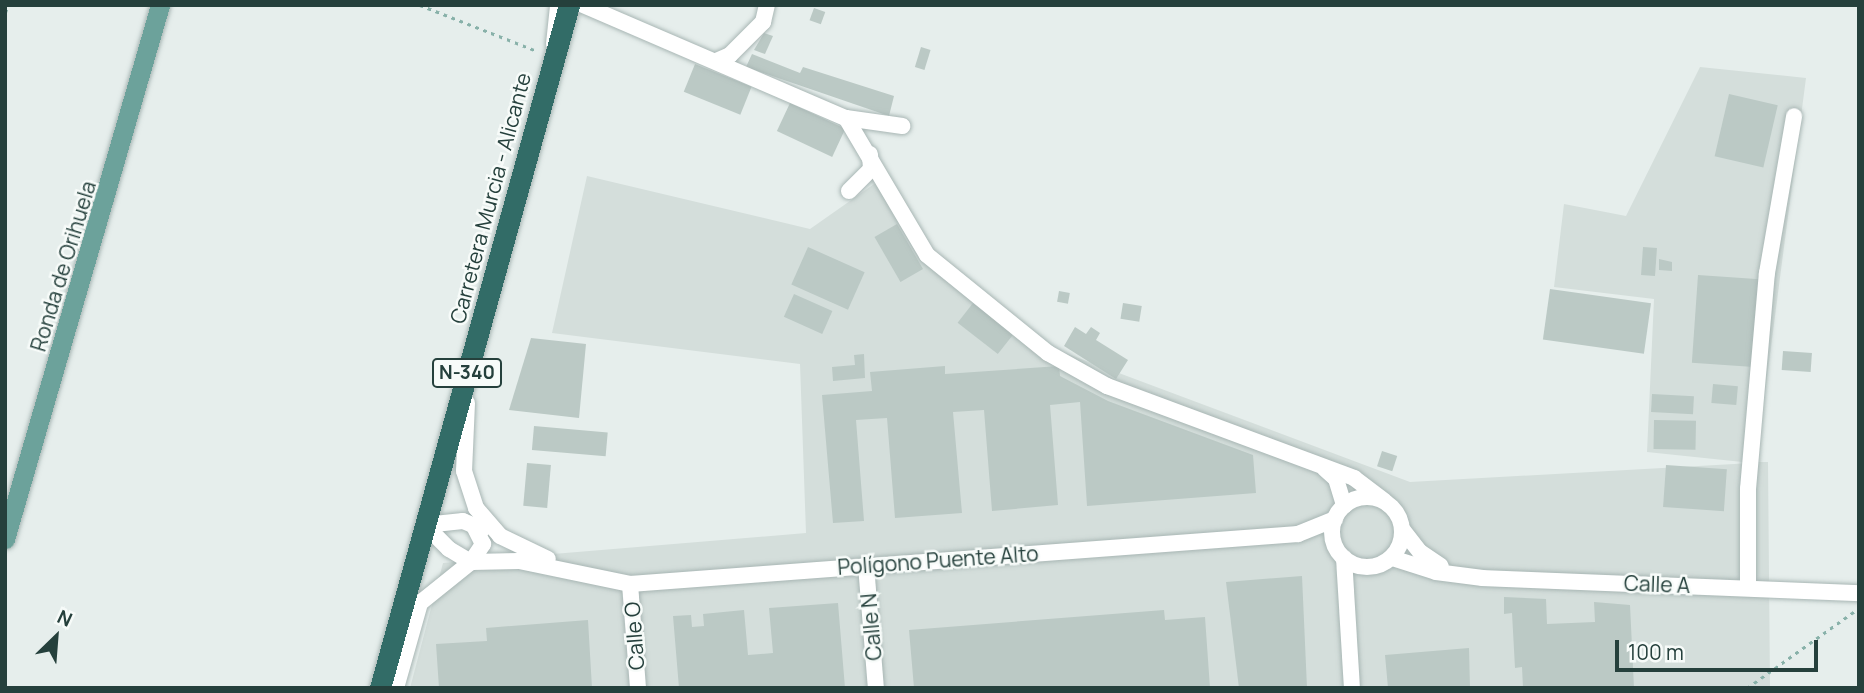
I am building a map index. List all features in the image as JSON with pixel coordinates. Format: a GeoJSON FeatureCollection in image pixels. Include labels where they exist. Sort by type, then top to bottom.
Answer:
{"type":"FeatureCollection","features":[{"type":"Feature","properties":{"kind":"highway","name":"Carretera Murcia - Alicante"},"geometry":{"type":"LineString","coordinates":[[380,688],[569,5]]}},
{"type":"Feature","properties":{"kind":"main road","name":"Ronda de Orihuela"},"geometry":{"type":"LineString","coordinates":[[5,539],[160,5]]}},
{"type":"Feature","properties":{"kind":"street"},"geometry":{"type":"LineString","coordinates":[[555,56],[558,5]]}},
{"type":"Feature","properties":{"kind":"street"},"geometry":{"type":"LineString","coordinates":[[583,5],[846,118],[902,126]]}},
{"type":"Feature","properties":{"kind":"street"},"geometry":{"type":"LineString","coordinates":[[716,61],[730,55],[763,22],[767,5]]}},
{"type":"Feature","properties":{"kind":"street"},"geometry":{"type":"LineString","coordinates":[[1748,587],[1748,489],[1767,274],[1794,116]]}},
{"type":"Feature","properties":{"kind":"street"},"geometry":{"type":"LineString","coordinates":[[846,118],[870,152],[927,254],[1048,353],[1107,386],[1354,478],[1384,501],[1420,552],[1455,574]]}},
{"type":"Feature","properties":{"kind":"street"},"geometry":{"type":"LineString","coordinates":[[849,191],[872,169],[870,152]]}},
{"type":"Feature","properties":{"kind":"street"},"geometry":{"type":"LineString","coordinates":[[477,340],[464,425],[464,471],[476,508],[500,537]]}},
{"type":"Feature","properties":{"kind":"street"},"geometry":{"type":"LineString","coordinates":[[1321,465],[1336,479],[1340,555],[1348,603],[1352,688]]}},
{"type":"Feature","properties":{"kind":"street","name":"Polígono Puente Alto"},"geometry":{"type":"LineString","coordinates":[[580,572],[630,584],[1298,534],[1363,498],[1384,501]]}},
{"type":"Feature","properties":{"kind":"street"},"geometry":{"type":"LineString","coordinates":[[425,525],[463,521],[580,572]]}},
{"type":"Feature","properties":{"kind":"street"},"geometry":{"type":"LineString","coordinates":[[425,525],[449,549],[471,562],[519,561],[580,572]]}},
{"type":"Feature","properties":{"kind":"street"},"geometry":{"type":"LineString","coordinates":[[396,688],[419,603],[471,562],[483,544],[474,526]]}},
{"type":"Feature","properties":{"kind":"street"},"geometry":{"type":"LineString","coordinates":[[1348,603],[1372,568],[1392,558],[1402,529]]}},
{"type":"Feature","properties":{"kind":"street","name":"Polígono Puente Alto"},"geometry":{"type":"LineString","coordinates":[[1298,534],[1372,568]]}},
{"type":"Feature","properties":{"kind":"street","name":"Calle A"},"geometry":{"type":"LineString","coordinates":[[1392,558],[1455,574],[1859,593]]}},
{"type":"Feature","properties":{"kind":"street","name":"Calle N"},"geometry":{"type":"LineString","coordinates":[[866,565],[876,688]]}},
{"type":"Feature","properties":{"kind":"street","name":"Calle O"},"geometry":{"type":"LineString","coordinates":[[630,584],[638,688]]}},
{"type":"Feature","properties":{"kind":"path"},"geometry":{"type":"LineString","coordinates":[[5,13],[8,5]]}},
{"type":"Feature","properties":{"kind":"path"},"geometry":{"type":"LineString","coordinates":[[420,5],[555,56]]}},
{"type":"Feature","properties":{"kind":"path"},"geometry":{"type":"LineString","coordinates":[[1747,688],[1859,608]]}},
{"type":"Feature","properties":{"kind":"shaded area"},"geometry":{"type":"Polygon","coordinates":[[[1700,67],[1806,78],[1756,462],[1768,462],[1770,688],[410,688],[443,563],[806,533],[800,364],[552,333],[587,176],[810,229],[877,182],[923,261],[1052,348],[1410,482],[1752,463],[1647,452],[1654,299],[1554,287],[1564,204],[1626,216],[1700,67]]]}},
{"type":"Feature","properties":{"kind":"building"},"geometry":{"type":"Polygon","coordinates":[[[814,8],[825,12],[821,24],[810,20],[814,8]]]}},
{"type":"Feature","properties":{"kind":"building"},"geometry":{"type":"Polygon","coordinates":[[[764,33],[773,36],[765,54],[754,50],[764,33]]]}},
{"type":"Feature","properties":{"kind":"building"},"geometry":{"type":"Polygon","coordinates":[[[921,47],[931,50],[924,70],[915,67],[921,47]]]}},
{"type":"Feature","properties":{"kind":"building"},"geometry":{"type":"Polygon","coordinates":[[[752,54],[800,73],[803,67],[894,96],[889,116],[746,67],[752,54]]]}},
{"type":"Feature","properties":{"kind":"building"},"geometry":{"type":"Polygon","coordinates":[[[695,64],[752,87],[740,115],[684,92],[695,64]]]}},
{"type":"Feature","properties":{"kind":"building"},"geometry":{"type":"Polygon","coordinates":[[[1729,94],[1778,105],[1763,168],[1715,156],[1729,94]]]}},
{"type":"Feature","properties":{"kind":"building"},"geometry":{"type":"Polygon","coordinates":[[[790,103],[845,129],[832,157],[777,131],[790,103]]]}},
{"type":"Feature","properties":{"kind":"building"},"geometry":{"type":"Polygon","coordinates":[[[897,224],[923,269],[900,282],[874,237],[897,224]]]}},
{"type":"Feature","properties":{"kind":"building"},"geometry":{"type":"Polygon","coordinates":[[[808,247],[865,272],[848,310],[791,284],[808,247]]]}},
{"type":"Feature","properties":{"kind":"building"},"geometry":{"type":"Polygon","coordinates":[[[1643,247],[1657,248],[1655,276],[1641,275],[1643,247]]]}},
{"type":"Feature","properties":{"kind":"building"},"geometry":{"type":"Polygon","coordinates":[[[1659,259],[1672,262],[1672,271],[1659,270],[1659,259]]]}},
{"type":"Feature","properties":{"kind":"building"},"geometry":{"type":"Polygon","coordinates":[[[1698,275],[1760,279],[1754,367],[1692,363],[1698,275]]]}},
{"type":"Feature","properties":{"kind":"building"},"geometry":{"type":"Polygon","coordinates":[[[1550,289],[1651,303],[1644,354],[1543,340],[1550,289]]]}},
{"type":"Feature","properties":{"kind":"building"},"geometry":{"type":"Polygon","coordinates":[[[1059,291],[1070,293],[1068,304],[1057,302],[1059,291]]]}},
{"type":"Feature","properties":{"kind":"building"},"geometry":{"type":"Polygon","coordinates":[[[794,294],[832,311],[822,334],[784,317],[794,294]]]}},
{"type":"Feature","properties":{"kind":"building"},"geometry":{"type":"Polygon","coordinates":[[[973,303],[1013,334],[998,354],[958,323],[973,303]]]}},
{"type":"Feature","properties":{"kind":"building"},"geometry":{"type":"Polygon","coordinates":[[[1123,303],[1142,306],[1139,322],[1120,319],[1123,303]]]}},
{"type":"Feature","properties":{"kind":"building"},"geometry":{"type":"Polygon","coordinates":[[[1075,327],[1086,334],[1091,327],[1100,333],[1096,340],[1128,360],[1116,379],[1064,346],[1075,327]]]}},
{"type":"Feature","properties":{"kind":"building"},"geometry":{"type":"Polygon","coordinates":[[[531,338],[586,344],[579,418],[509,410],[531,338]]]}},
{"type":"Feature","properties":{"kind":"building"},"geometry":{"type":"Polygon","coordinates":[[[1783,351],[1812,353],[1811,372],[1782,370],[1783,351]]]}},
{"type":"Feature","properties":{"kind":"building"},"geometry":{"type":"Polygon","coordinates":[[[864,354],[865,378],[833,381],[832,367],[855,365],[854,355],[864,354]]]}},
{"type":"Feature","properties":{"kind":"building"},"geometry":{"type":"Polygon","coordinates":[[[945,366],[945,374],[1059,366],[1060,376],[1108,401],[1253,455],[1256,493],[1087,506],[1080,402],[1050,405],[1058,505],[992,511],[984,410],[953,412],[962,513],[895,518],[887,418],[856,420],[864,521],[833,523],[822,395],[872,391],[870,372],[945,366]]]}},
{"type":"Feature","properties":{"kind":"building"},"geometry":{"type":"Polygon","coordinates":[[[1713,384],[1738,386],[1736,405],[1711,403],[1713,384]]]}},
{"type":"Feature","properties":{"kind":"building"},"geometry":{"type":"Polygon","coordinates":[[[1652,394],[1694,396],[1693,414],[1651,412],[1652,394]]]}},
{"type":"Feature","properties":{"kind":"building"},"geometry":{"type":"Polygon","coordinates":[[[1654,420],[1696,421],[1695,450],[1653,449],[1654,420]]]}},
{"type":"Feature","properties":{"kind":"building"},"geometry":{"type":"Polygon","coordinates":[[[534,426],[608,432],[606,456],[532,450],[534,426]]]}},
{"type":"Feature","properties":{"kind":"building"},"geometry":{"type":"Polygon","coordinates":[[[1382,451],[1397,456],[1392,471],[1377,466],[1382,451]]]}},
{"type":"Feature","properties":{"kind":"building"},"geometry":{"type":"Polygon","coordinates":[[[527,463],[551,465],[547,508],[523,506],[527,463]]]}},
{"type":"Feature","properties":{"kind":"building"},"geometry":{"type":"Polygon","coordinates":[[[1666,465],[1727,469],[1724,511],[1663,507],[1666,465]]]}},
{"type":"Feature","properties":{"kind":"building"},"geometry":{"type":"Polygon","coordinates":[[[1302,576],[1307,688],[1239,688],[1226,582],[1302,576]]]}},
{"type":"Feature","properties":{"kind":"building"},"geometry":{"type":"Polygon","coordinates":[[[1504,597],[1546,599],[1547,624],[1595,622],[1594,602],[1630,605],[1634,688],[1523,688],[1522,667],[1515,668],[1512,613],[1504,614],[1504,597]]]}},
{"type":"Feature","properties":{"kind":"building"},"geometry":{"type":"Polygon","coordinates":[[[838,603],[845,688],[679,688],[673,616],[691,615],[692,627],[704,626],[703,614],[744,610],[748,655],[773,653],[769,608],[838,603]]]}},
{"type":"Feature","properties":{"kind":"building"},"geometry":{"type":"Polygon","coordinates":[[[1164,610],[1165,620],[1205,617],[1210,688],[914,688],[909,630],[1164,610]]]}},
{"type":"Feature","properties":{"kind":"building"},"geometry":{"type":"Polygon","coordinates":[[[588,620],[592,688],[439,688],[436,644],[487,641],[486,628],[588,620]]]}},
{"type":"Feature","properties":{"kind":"building"},"geometry":{"type":"Polygon","coordinates":[[[1469,648],[1470,688],[1388,688],[1385,655],[1469,648]]]}}]}
